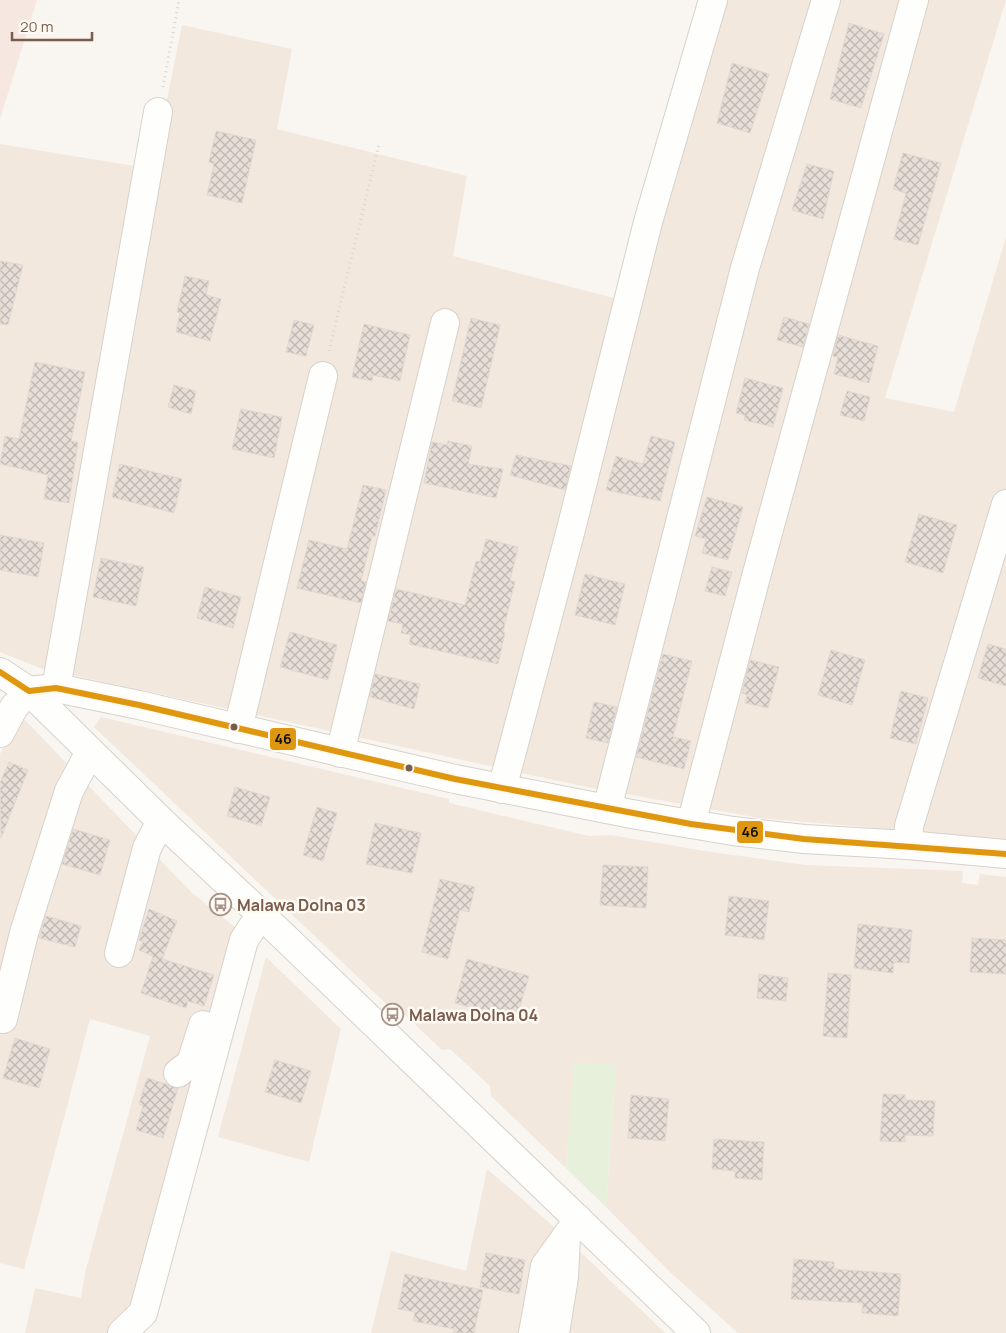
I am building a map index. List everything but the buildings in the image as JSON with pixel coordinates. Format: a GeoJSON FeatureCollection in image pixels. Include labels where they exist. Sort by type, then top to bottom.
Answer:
{"type":"FeatureCollection","features":[{"type":"Feature","properties":{"kind":"street"},"geometry":{"type":"LineString","coordinates":[[502,789],[570,533],[648,222],[713,0]]}},
{"type":"Feature","properties":{"kind":"street"},"geometry":{"type":"LineString","coordinates":[[607,809],[745,268],[826,0]]}},
{"type":"Feature","properties":{"kind":"street"},"geometry":{"type":"LineString","coordinates":[[691,824],[757,573],[914,0]]}},
{"type":"Feature","properties":{"kind":"street"},"geometry":{"type":"LineString","coordinates":[[56,688],[158,112]]}},
{"type":"Feature","properties":{"kind":"street"},"geometry":{"type":"LineString","coordinates":[[340,753],[445,323]]}},
{"type":"Feature","properties":{"kind":"street"},"geometry":{"type":"LineString","coordinates":[[238,729],[324,376]]}},
{"type":"Feature","properties":{"kind":"street"},"geometry":{"type":"LineString","coordinates":[[908,845],[909,826],[1006,504]]}},
{"type":"Feature","properties":{"kind":"street"},"geometry":{"type":"LineString","coordinates":[[0,672],[29,691],[161,821],[255,909],[572,1228],[696,1333]]}},
{"type":"Feature","properties":{"kind":"street"},"geometry":{"type":"LineString","coordinates":[[0,733],[14,707],[29,691],[56,688],[502,789],[691,824],[804,839],[908,845],[1006,854]]}},
{"type":"Feature","properties":{"kind":"street"},"geometry":{"type":"LineString","coordinates":[[3,1019],[24,933],[69,791],[90,752]]}},
{"type":"Feature","properties":{"kind":"street"},"geometry":{"type":"LineString","coordinates":[[119,952],[147,848],[161,821]]}},
{"type":"Feature","properties":{"kind":"street"},"geometry":{"type":"LineString","coordinates":[[178,1072],[191,1063],[231,932],[255,909]]}},
{"type":"Feature","properties":{"kind":"street"},"geometry":{"type":"LineString","coordinates":[[122,1333],[142,1323],[244,940],[255,909]]}},
{"type":"Feature","properties":{"kind":"street"},"geometry":{"type":"LineString","coordinates":[[533,1333],[545,1266],[572,1228]]}},
{"type":"Feature","properties":{"kind":"street"},"geometry":{"type":"LineString","coordinates":[[555,1333],[572,1228]]}},
{"type":"Feature","properties":{"kind":"path"},"geometry":{"type":"LineString","coordinates":[[158,112],[179,0]]}},
{"type":"Feature","properties":{"kind":"path"},"geometry":{"type":"LineString","coordinates":[[324,376],[380,144]]}},
{"type":"Feature","properties":{"kind":"shaded area"},"geometry":{"type":"Polygon","coordinates":[[[0,0],[37,0],[0,119],[0,0]]]}},
{"type":"Feature","properties":{"kind":"shaded area"},"geometry":{"type":"Polygon","coordinates":[[[707,0],[1006,0],[885,398],[954,412],[1006,237],[1006,839],[759,818],[582,786],[40,668],[0,652],[0,144],[153,169],[182,25],[292,49],[277,129],[467,176],[453,256],[621,300],[707,0]]]}},
{"type":"Feature","properties":{"kind":"shaded area"},"geometry":{"type":"Polygon","coordinates":[[[20,715],[192,893],[241,932],[132,1333],[25,1333],[35,1288],[81,1298],[85,1273],[150,1036],[90,1019],[24,1269],[0,1263],[0,754],[20,715]]]}},
{"type":"Feature","properties":{"kind":"shaded area"},"geometry":{"type":"Polygon","coordinates":[[[101,717],[449,799],[449,803],[589,836],[611,835],[704,851],[805,865],[963,871],[962,883],[978,885],[980,874],[1006,877],[1006,1333],[738,1333],[671,1273],[606,1207],[616,1065],[575,1063],[566,1168],[491,1096],[490,1086],[450,1049],[442,1050],[401,1011],[399,1016],[94,727],[101,717]]]}},
{"type":"Feature","properties":{"kind":"shaded area"},"geometry":{"type":"Polygon","coordinates":[[[266,957],[341,1029],[309,1162],[218,1137],[266,957]]]}},
{"type":"Feature","properties":{"kind":"shaded area"},"geometry":{"type":"Polygon","coordinates":[[[487,1169],[560,1232],[543,1333],[371,1333],[391,1251],[466,1271],[487,1169]]]}},
{"type":"Feature","properties":{"kind":"shaded area"},"geometry":{"type":"Polygon","coordinates":[[[574,1246],[665,1333],[562,1333],[574,1246]]]}},
{"type":"Feature","properties":{"kind":"green space"},"geometry":{"type":"Polygon","coordinates":[[[574,1062],[616,1065],[606,1207],[566,1168],[574,1062]]]}},
{"type":"Feature","properties":{"kind":"transit line","name":"46"},"geometry":{"type":"LineString","coordinates":[[0,672],[29,691],[56,688],[139,705],[455,779],[691,824],[804,839],[1006,854]]}},
{"type":"Feature","properties":{"kind":"place","name":"Malawa Dolna 03"},"geometry":{"type":"Point","coordinates":[221,905]}},
{"type":"Feature","properties":{"kind":"place","name":"Malawa Dolna 04"},"geometry":{"type":"Point","coordinates":[393,1015]}}]}
